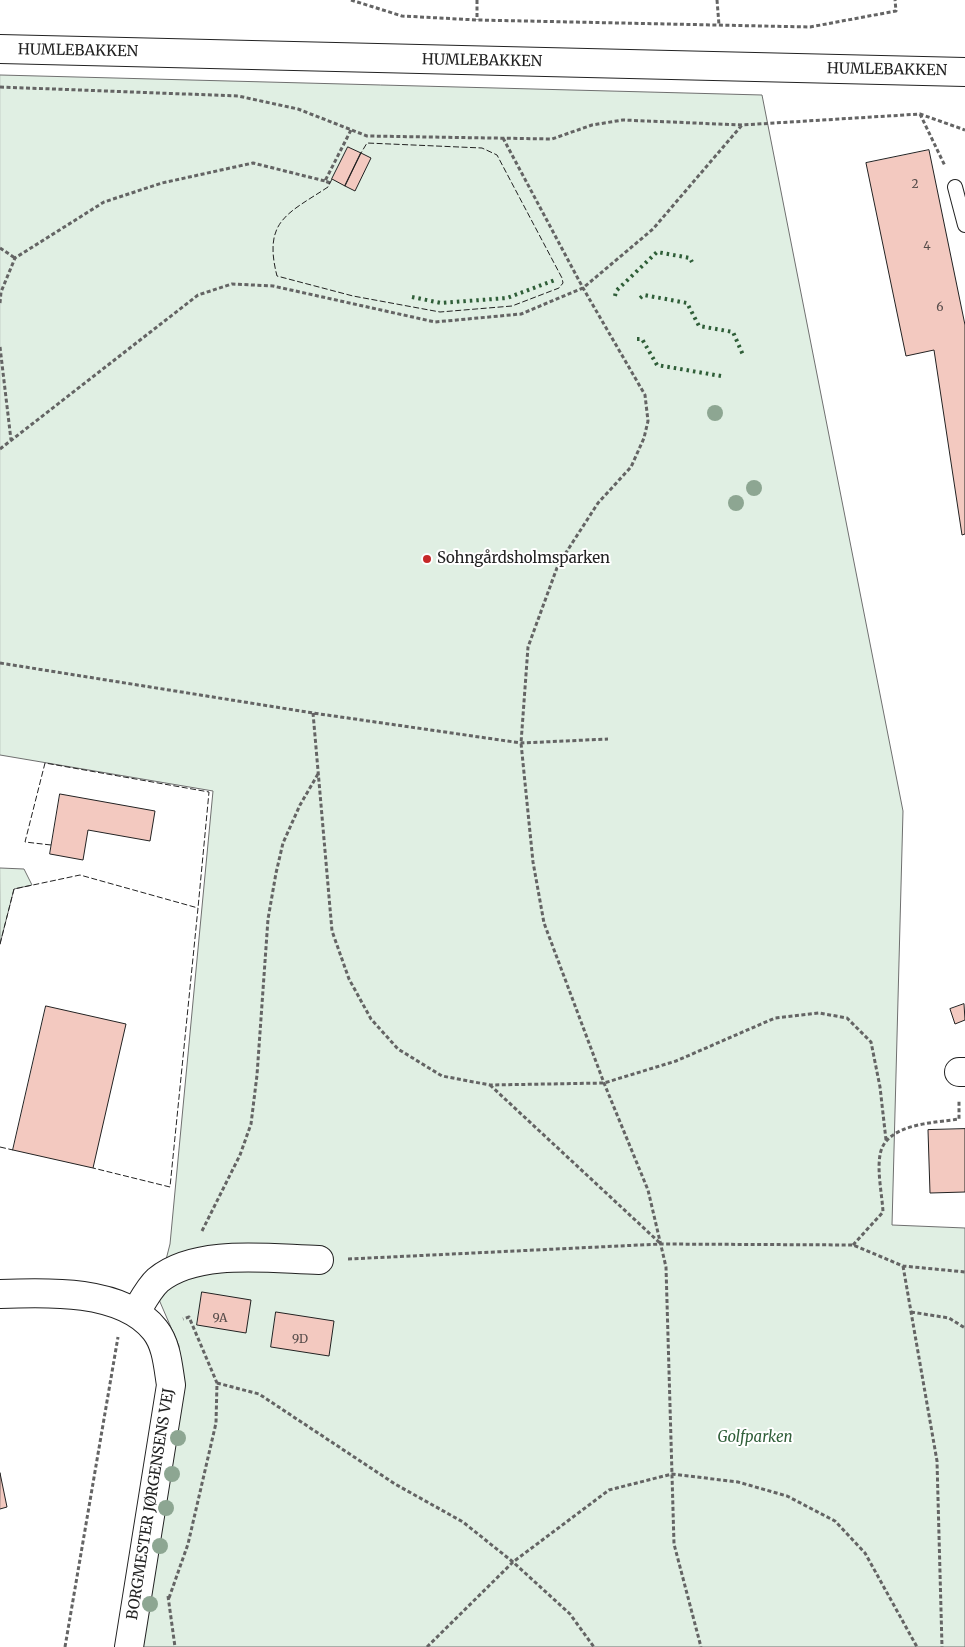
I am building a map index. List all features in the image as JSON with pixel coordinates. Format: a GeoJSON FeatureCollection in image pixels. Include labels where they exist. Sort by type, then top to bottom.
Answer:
{"type":"FeatureCollection","features":[{"type":"Feature","properties":{"kind":"street","name":"HUMLEBAKKEN"},"geometry":{"type":"LineString","coordinates":[[0,49],[965,72]]}},
{"type":"Feature","properties":{"kind":"street"},"geometry":{"type":"LineString","coordinates":[[129,1310],[157,1281],[181,1266],[215,1259],[319,1260]]}},
{"type":"Feature","properties":{"kind":"street","name":"BORGMESTER JØRGENSENS VEJ"},"geometry":{"type":"LineString","coordinates":[[0,1294],[40,1292],[82,1294],[129,1310],[156,1330],[166,1353],[171,1385],[129,1647]]}},
{"type":"Feature","properties":{"kind":"lane"},"geometry":{"type":"LineString","coordinates":[[955,187],[965,225]]}},
{"type":"Feature","properties":{"kind":"path"},"geometry":{"type":"LineString","coordinates":[[351,0],[402,16],[477,20],[810,27],[896,11],[895,0]]}},
{"type":"Feature","properties":{"kind":"path"},"geometry":{"type":"LineString","coordinates":[[477,0],[477,20]]}},
{"type":"Feature","properties":{"kind":"path"},"geometry":{"type":"LineString","coordinates":[[717,0],[719,25]]}},
{"type":"Feature","properties":{"kind":"path"},"geometry":{"type":"LineString","coordinates":[[0,87],[238,96],[298,110],[367,136],[552,139],[592,125],[624,120],[742,125],[920,114],[965,130]]}},
{"type":"Feature","properties":{"kind":"path"},"geometry":{"type":"LineString","coordinates":[[920,114],[955,187]]}},
{"type":"Feature","properties":{"kind":"path"},"geometry":{"type":"LineString","coordinates":[[0,448],[198,296],[232,284],[273,286],[435,322],[521,314],[583,288],[653,229],[742,125]]}},
{"type":"Feature","properties":{"kind":"path"},"geometry":{"type":"LineString","coordinates":[[326,181],[351,130]]}},
{"type":"Feature","properties":{"kind":"path"},"geometry":{"type":"LineString","coordinates":[[503,138],[583,288],[645,395],[648,421],[644,438],[631,467],[598,503],[558,565],[528,647],[521,743],[533,862],[544,922],[604,1083],[648,1190],[666,1267],[674,1544],[701,1647]]}},
{"type":"Feature","properties":{"kind":"path"},"geometry":{"type":"LineString","coordinates":[[0,303],[1,292],[15,258],[104,202],[162,183],[253,163],[330,183]]}},
{"type":"Feature","properties":{"kind":"path"},"geometry":{"type":"LineString","coordinates":[[0,248],[15,258]]}},
{"type":"Feature","properties":{"kind":"path"},"geometry":{"type":"LineString","coordinates":[[0,347],[11,440]]}},
{"type":"Feature","properties":{"kind":"path"},"geometry":{"type":"LineString","coordinates":[[0,663],[313,713],[521,743],[608,738]]}},
{"type":"Feature","properties":{"kind":"path"},"geometry":{"type":"LineString","coordinates":[[313,713],[332,931],[349,979],[371,1019],[398,1050],[442,1076],[490,1085],[604,1083],[676,1061],[775,1018],[819,1013],[847,1018],[871,1042],[880,1087],[886,1140],[880,1154],[883,1212],[853,1245]]}},
{"type":"Feature","properties":{"kind":"path"},"geometry":{"type":"LineString","coordinates":[[189,1264],[201,1234],[240,1155],[251,1124],[257,1075],[268,919],[276,873],[283,843],[300,805],[318,774]]}},
{"type":"Feature","properties":{"kind":"path"},"geometry":{"type":"LineString","coordinates":[[959,1119],[962,1072]]}},
{"type":"Feature","properties":{"kind":"path"},"geometry":{"type":"LineString","coordinates":[[490,1085],[661,1244]]}},
{"type":"Feature","properties":{"kind":"path"},"geometry":{"type":"LineString","coordinates":[[886,1140],[899,1131],[965,1118]]}},
{"type":"Feature","properties":{"kind":"path"},"geometry":{"type":"LineString","coordinates":[[319,1260],[661,1244],[853,1245],[903,1266],[965,1272]]}},
{"type":"Feature","properties":{"kind":"path"},"geometry":{"type":"LineString","coordinates":[[903,1266],[937,1460],[942,1647]]}},
{"type":"Feature","properties":{"kind":"path"},"geometry":{"type":"LineString","coordinates":[[65,1647],[129,1310]]}},
{"type":"Feature","properties":{"kind":"path"},"geometry":{"type":"LineString","coordinates":[[911,1312],[949,1318],[965,1328]]}},
{"type":"Feature","properties":{"kind":"path"},"geometry":{"type":"LineString","coordinates":[[169,1598],[188,1544],[216,1423],[217,1383],[259,1394],[395,1484],[463,1522],[513,1562],[570,1614],[594,1647]]}},
{"type":"Feature","properties":{"kind":"path"},"geometry":{"type":"LineString","coordinates":[[428,1647],[513,1562],[609,1490],[672,1474],[738,1482],[771,1491],[787,1496],[835,1521],[865,1553],[917,1647]]}},
{"type":"Feature","properties":{"kind":"green space","name":"Sohngårdsholmsparken"},"geometry":{"type":"Polygon","coordinates":[[[0,75],[762,95],[903,811],[892,1225],[965,1228],[965,1647],[131,1647],[178,1390],[179,1346],[157,1295],[170,1244],[213,791],[0,755],[0,75]]]}},
{"type":"Feature","properties":{"kind":"green space"},"geometry":{"type":"Polygon","coordinates":[[[0,868],[24,869],[32,885],[14,889],[0,944],[0,868]]]}},
{"type":"Feature","properties":{"kind":"building"},"geometry":{"type":"Polygon","coordinates":[[[348,147],[361,153],[345,186],[332,179],[348,147]]]}},
{"type":"Feature","properties":{"kind":"building"},"geometry":{"type":"Polygon","coordinates":[[[929,150],[965,325],[965,534],[962,535],[934,350],[906,356],[866,163],[929,150]]]}},
{"type":"Feature","properties":{"kind":"building"},"geometry":{"type":"Polygon","coordinates":[[[361,153],[371,158],[355,191],[345,186],[361,153]]]}},
{"type":"Feature","properties":{"kind":"building"},"geometry":{"type":"Polygon","coordinates":[[[60,794],[155,811],[150,841],[88,830],[83,860],[50,854],[60,794]]]}},
{"type":"Feature","properties":{"kind":"building"},"geometry":{"type":"Polygon","coordinates":[[[964,1004],[965,1020],[955,1024],[950,1009],[964,1004]]]}},
{"type":"Feature","properties":{"kind":"building"},"geometry":{"type":"Polygon","coordinates":[[[46,1006],[126,1024],[93,1168],[13,1150],[46,1006]]]}},
{"type":"Feature","properties":{"kind":"building"},"geometry":{"type":"Polygon","coordinates":[[[965,1129],[965,1192],[930,1193],[928,1130],[965,1129]]]}},
{"type":"Feature","properties":{"kind":"building"},"geometry":{"type":"Polygon","coordinates":[[[202,1292],[251,1300],[246,1333],[197,1325],[202,1292]]]}},
{"type":"Feature","properties":{"kind":"building"},"geometry":{"type":"Polygon","coordinates":[[[276,1312],[334,1321],[329,1356],[271,1347],[276,1312]]]}},
{"type":"Feature","properties":{"kind":"building"},"geometry":{"type":"Polygon","coordinates":[[[0,1473],[7,1507],[0,1509],[0,1473]]]}},
{"type":"Feature","properties":{"kind":"hedge"},"geometry":{"type":"LineString","coordinates":[[615,296],[616,291],[657,252],[690,258],[692,262]]}},
{"type":"Feature","properties":{"kind":"hedge"},"geometry":{"type":"LineString","coordinates":[[412,297],[441,303],[507,298],[555,280]]}},
{"type":"Feature","properties":{"kind":"hedge"},"geometry":{"type":"LineString","coordinates":[[640,298],[644,295],[687,303],[699,326],[733,332],[743,355]]}},
{"type":"Feature","properties":{"kind":"hedge"},"geometry":{"type":"LineString","coordinates":[[637,339],[642,339],[657,365],[721,376]]}},
{"type":"Feature","properties":{"kind":"fence"},"geometry":{"type":"LineString","coordinates":[[332,179],[328,187],[290,213],[276,231],[273,243],[273,257],[277,276],[353,296],[440,312],[512,306],[559,288],[563,283],[497,155],[482,148],[367,143],[361,153]]}},
{"type":"Feature","properties":{"kind":"fence"},"geometry":{"type":"LineString","coordinates":[[51,845],[25,842],[45,763],[209,792],[198,908]]}},
{"type":"Feature","properties":{"kind":"fence"},"geometry":{"type":"LineString","coordinates":[[0,944],[14,889],[80,875],[198,908],[170,1187],[93,1168]]}},
{"type":"Feature","properties":{"kind":"fence"},"geometry":{"type":"LineString","coordinates":[[0,1147],[13,1150]]}},
{"type":"Feature","properties":{"kind":"place","name":"Sohngårdsholmsparken"},"geometry":{"type":"Point","coordinates":[427,559]}},
{"type":"Feature","properties":{"kind":"park label","name":"Golfparken"},"geometry":{"type":"Point","coordinates":[755,1438]}}]}
